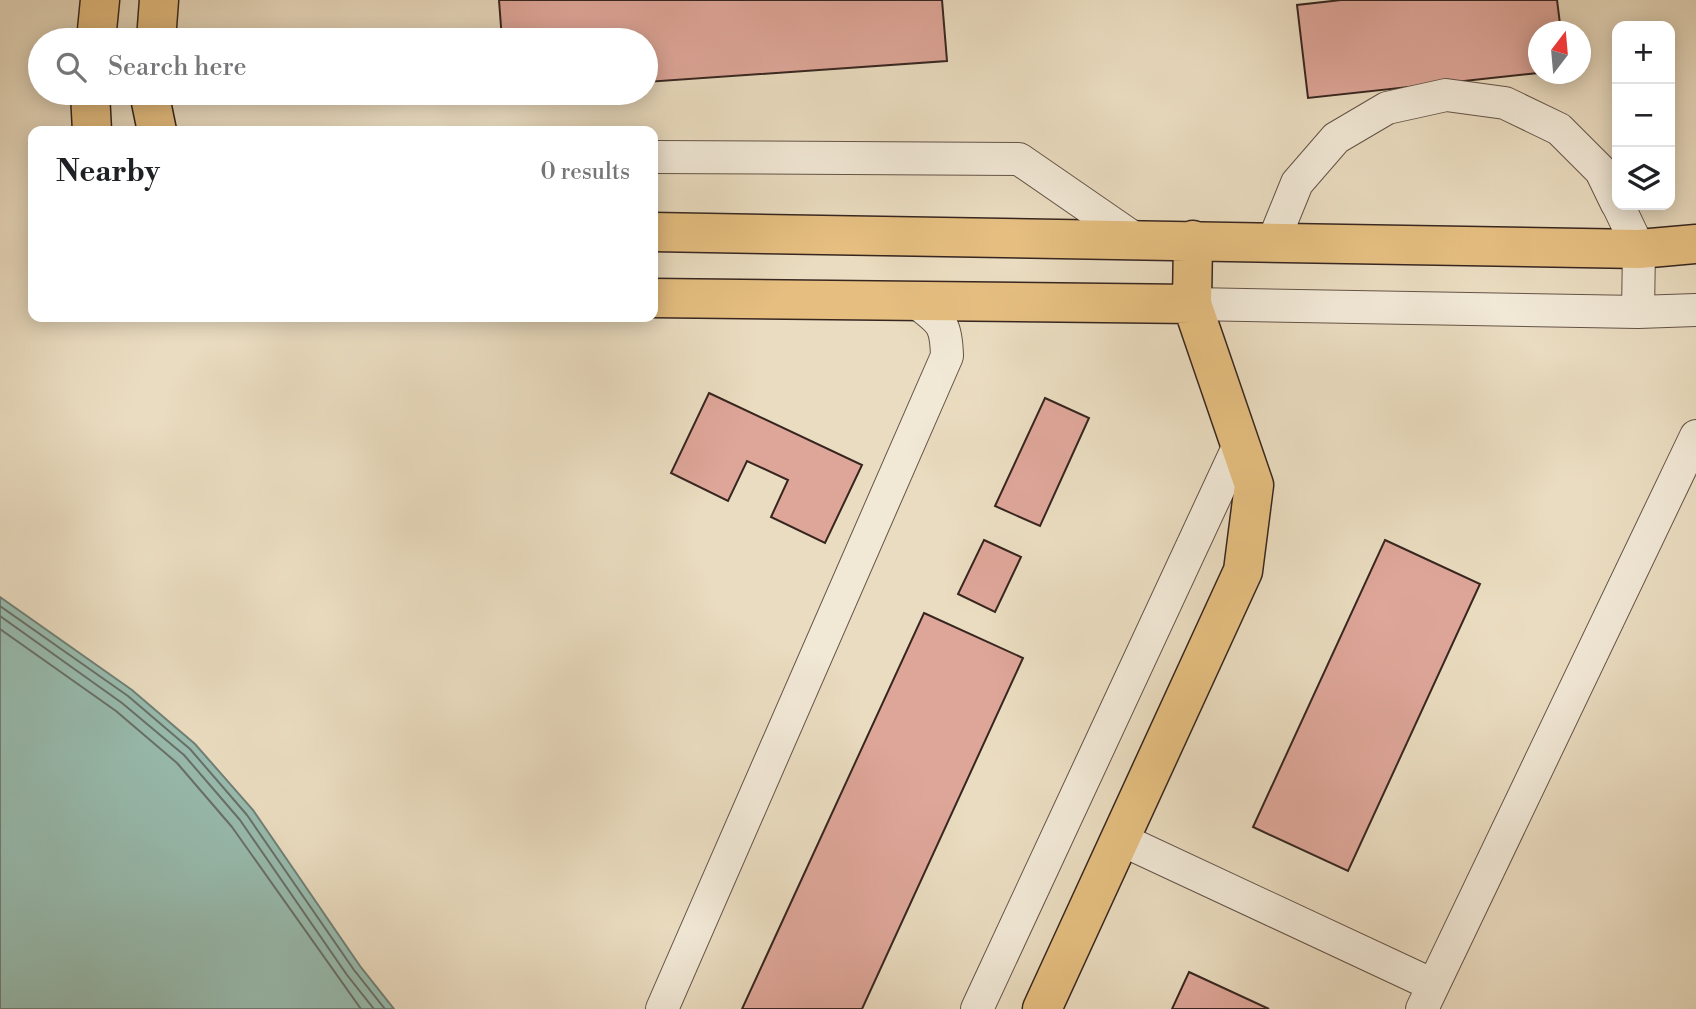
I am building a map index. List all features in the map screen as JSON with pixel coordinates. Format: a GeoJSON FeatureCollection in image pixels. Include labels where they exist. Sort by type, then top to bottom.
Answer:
{"type":"FeatureCollection","features":[{"type":"Feature","properties":{"kind":"highway"},"geometry":{"type":"LineString","coordinates":[[97,28],[100,0]]}},
{"type":"Feature","properties":{"kind":"highway"},"geometry":{"type":"LineString","coordinates":[[157,28],[159,0]]}},
{"type":"Feature","properties":{"kind":"highway"},"geometry":{"type":"LineString","coordinates":[[91,105],[92,126]]}},
{"type":"Feature","properties":{"kind":"highway"},"geometry":{"type":"LineString","coordinates":[[152,105],[156,126]]}},
{"type":"Feature","properties":{"kind":"highway"},"geometry":{"type":"LineString","coordinates":[[658,232],[1639,249],[1696,244]]}},
{"type":"Feature","properties":{"kind":"highway"},"geometry":{"type":"LineString","coordinates":[[1042,1009],[1243,571],[1254,485],[1192,304],[1193,240]]}},
{"type":"Feature","properties":{"kind":"highway"},"geometry":{"type":"LineString","coordinates":[[658,298],[1192,304]]}},
{"type":"Feature","properties":{"kind":"street"},"geometry":{"type":"LineString","coordinates":[[1273,242],[1297,183],[1336,138],[1387,108],[1446,95],[1505,103],[1559,129],[1601,171],[1612,194]]}},
{"type":"Feature","properties":{"kind":"street"},"geometry":{"type":"LineString","coordinates":[[658,157],[1019,159],[1135,240]]}},
{"type":"Feature","properties":{"kind":"street"},"geometry":{"type":"LineString","coordinates":[[1620,210],[1639,249],[1638,312]]}},
{"type":"Feature","properties":{"kind":"street"},"geometry":{"type":"LineString","coordinates":[[662,1009],[947,356],[946,332],[937,318],[916,302]]}},
{"type":"Feature","properties":{"kind":"street"},"geometry":{"type":"LineString","coordinates":[[1192,304],[1638,312],[1696,310]]}},
{"type":"Feature","properties":{"kind":"street"},"geometry":{"type":"LineString","coordinates":[[1120,839],[1428,997],[1696,436]]}},
{"type":"Feature","properties":{"kind":"street"},"geometry":{"type":"LineString","coordinates":[[977,1009],[1240,443]]}},
{"type":"Feature","properties":{"kind":"water"},"geometry":{"type":"Polygon","coordinates":[[[0,597],[132,690],[195,744],[253,810],[360,966],[394,1009],[0,1009],[0,597]]]}},
{"type":"Feature","properties":{"kind":"building"},"geometry":{"type":"Polygon","coordinates":[[[499,0],[942,0],[947,61],[658,81],[658,28],[501,28],[499,0]]]}},
{"type":"Feature","properties":{"kind":"building"},"geometry":{"type":"Polygon","coordinates":[[[1341,0],[1557,0],[1560,21],[1528,21],[1528,74],[1308,98],[1297,5],[1341,0]]]}},
{"type":"Feature","properties":{"kind":"building"},"geometry":{"type":"Polygon","coordinates":[[[709,393],[862,465],[825,543],[771,517],[788,480],[747,461],[728,501],[671,473],[709,393]]]}},
{"type":"Feature","properties":{"kind":"building"},"geometry":{"type":"Polygon","coordinates":[[[1045,398],[1089,418],[1040,526],[995,506],[1045,398]]]}},
{"type":"Feature","properties":{"kind":"building"},"geometry":{"type":"Polygon","coordinates":[[[984,540],[1021,557],[995,612],[958,594],[984,540]]]}},
{"type":"Feature","properties":{"kind":"building"},"geometry":{"type":"Polygon","coordinates":[[[1385,540],[1480,584],[1348,871],[1253,827],[1385,540]]]}},
{"type":"Feature","properties":{"kind":"building"},"geometry":{"type":"Polygon","coordinates":[[[924,613],[1023,658],[862,1009],[742,1009],[924,613]]]}},
{"type":"Feature","properties":{"kind":"building"},"geometry":{"type":"Polygon","coordinates":[[[1189,972],[1269,1009],[1172,1009],[1189,972]]]}}]}
